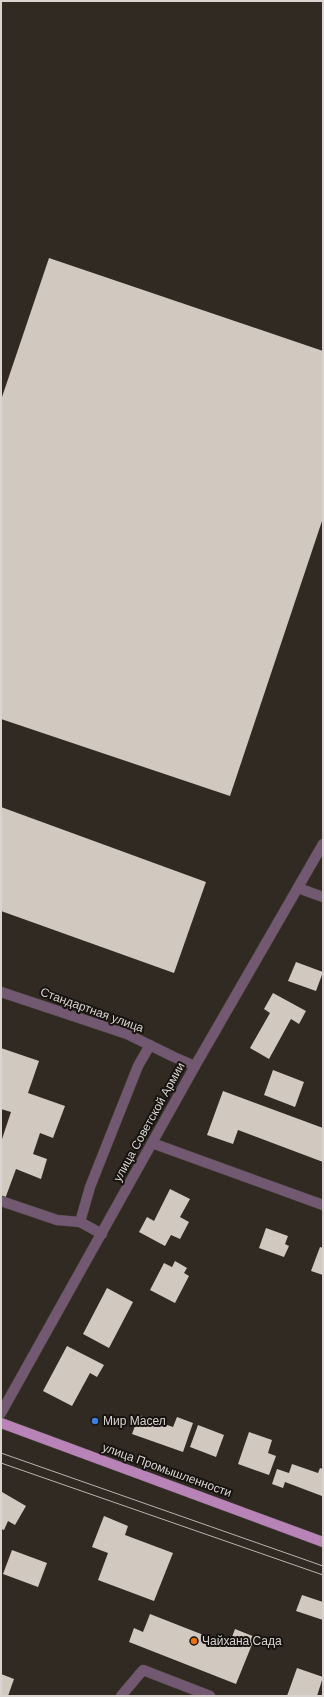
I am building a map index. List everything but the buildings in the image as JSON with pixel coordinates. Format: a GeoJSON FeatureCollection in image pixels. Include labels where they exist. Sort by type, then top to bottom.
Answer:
{"type":"FeatureCollection","features":[{"type":"Feature","properties":{"kind":"main road","name":"улица Промышленности"},"geometry":{"type":"LineString","coordinates":[[1,1423],[323,1542]]}},
{"type":"Feature","properties":{"kind":"street","name":"улица Советской Армии"},"geometry":{"type":"LineString","coordinates":[[1,1413],[195,1066],[323,844]]}},
{"type":"Feature","properties":{"kind":"street"},"geometry":{"type":"LineString","coordinates":[[298,888],[323,897]]}},
{"type":"Feature","properties":{"kind":"street","name":"Стандартная улица"},"geometry":{"type":"LineString","coordinates":[[1,992],[127,1034],[195,1066]]}},
{"type":"Feature","properties":{"kind":"street"},"geometry":{"type":"LineString","coordinates":[[80,1222],[90,1188],[138,1066],[150,1046]]}},
{"type":"Feature","properties":{"kind":"street"},"geometry":{"type":"LineString","coordinates":[[152,1144],[323,1205]]}},
{"type":"Feature","properties":{"kind":"street"},"geometry":{"type":"LineString","coordinates":[[1,1201],[57,1220],[80,1222],[102,1234]]}},
{"type":"Feature","properties":{"kind":"street"},"geometry":{"type":"LineString","coordinates":[[122,1696],[144,1670],[210,1696]]}},
{"type":"Feature","properties":{"kind":"tram line"},"geometry":{"type":"LineString","coordinates":[[1,1453],[323,1566]]}},
{"type":"Feature","properties":{"kind":"tram line"},"geometry":{"type":"LineString","coordinates":[[1,1463],[323,1575]]}},
{"type":"Feature","properties":{"kind":"place","name":"Мир Масел"},"geometry":{"type":"Point","coordinates":[95,1421]}},
{"type":"Feature","properties":{"kind":"place","name":"Чайхана Сада"},"geometry":{"type":"Point","coordinates":[194,1641]}}]}
